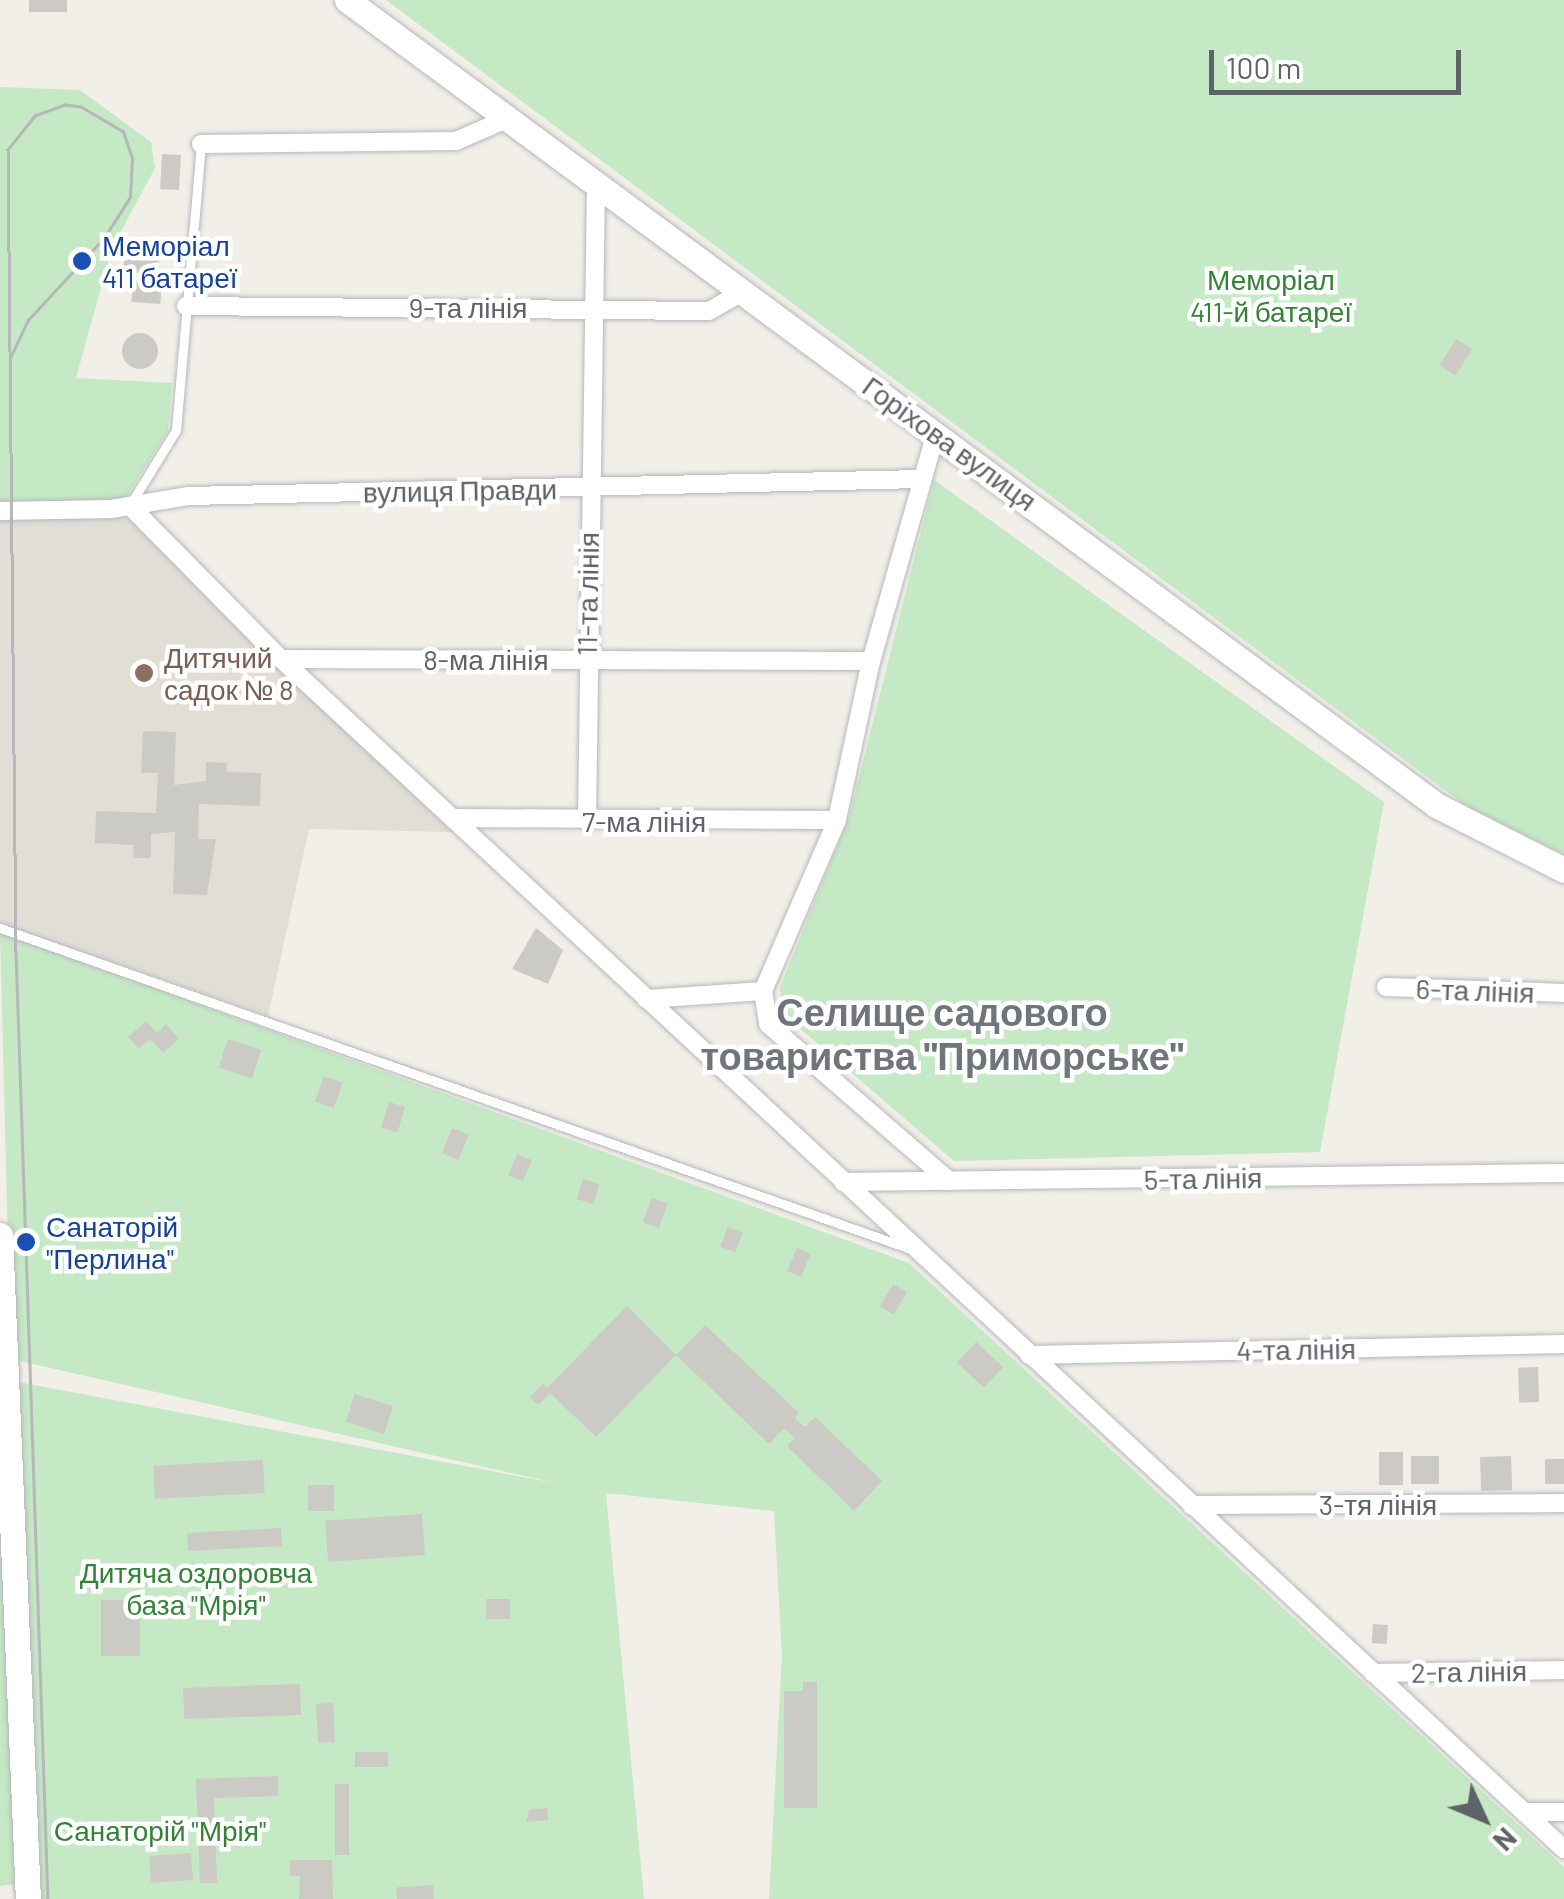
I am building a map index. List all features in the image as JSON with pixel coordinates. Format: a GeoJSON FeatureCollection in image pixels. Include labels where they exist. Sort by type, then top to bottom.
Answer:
{"type":"FeatureCollection","features":[{"type":"Feature","properties":{"kind":"street","name":"Горіхова вулиця"},"geometry":{"type":"LineString","coordinates":[[347,0],[1436,805],[1564,870]]}},
{"type":"Feature","properties":{"kind":"street"},"geometry":{"type":"LineString","coordinates":[[200,144],[456,142],[506,119]]}},
{"type":"Feature","properties":{"kind":"street","name":"11-та лінія"},"geometry":{"type":"LineString","coordinates":[[588,822],[586,658],[596,187]]}},
{"type":"Feature","properties":{"kind":"street","name":"9-та лінія"},"geometry":{"type":"LineString","coordinates":[[186,306],[718,310],[744,291]]}},
{"type":"Feature","properties":{"kind":"street"},"geometry":{"type":"LineString","coordinates":[[936,432],[871,662],[836,820],[763,991],[768,1024],[949,1181]]}},
{"type":"Feature","properties":{"kind":"street","name":"вулиця Правди"},"geometry":{"type":"LineString","coordinates":[[0,511],[130,506],[189,496],[922,479]]}},
{"type":"Feature","properties":{"kind":"street"},"geometry":{"type":"LineString","coordinates":[[130,506],[281,659],[1564,1849]]}},
{"type":"Feature","properties":{"kind":"street","name":"8-ма лінія"},"geometry":{"type":"LineString","coordinates":[[281,659],[871,662]]}},
{"type":"Feature","properties":{"kind":"street","name":"7-ма лінія"},"geometry":{"type":"LineString","coordinates":[[452,818],[588,822],[836,820]]}},
{"type":"Feature","properties":{"kind":"street","name":"6-та лінія"},"geometry":{"type":"LineString","coordinates":[[1386,988],[1564,992]]}},
{"type":"Feature","properties":{"kind":"street"},"geometry":{"type":"LineString","coordinates":[[646,999],[763,991]]}},
{"type":"Feature","properties":{"kind":"street","name":"5-та лінія"},"geometry":{"type":"LineString","coordinates":[[843,1182],[1564,1173]]}},
{"type":"Feature","properties":{"kind":"street"},"geometry":{"type":"LineString","coordinates":[[0,1235],[28,1899]]}},
{"type":"Feature","properties":{"kind":"street","name":"4-та лінія"},"geometry":{"type":"LineString","coordinates":[[1029,1355],[1564,1344]]}},
{"type":"Feature","properties":{"kind":"street","name":"3-тя лінія"},"geometry":{"type":"LineString","coordinates":[[1192,1505],[1564,1503]]}},
{"type":"Feature","properties":{"kind":"street","name":"2-га лінія"},"geometry":{"type":"LineString","coordinates":[[1373,1673],[1564,1670]]}},
{"type":"Feature","properties":{"kind":"street"},"geometry":{"type":"LineString","coordinates":[[1524,1812],[1564,1812]]}},
{"type":"Feature","properties":{"kind":"lane"},"geometry":{"type":"LineString","coordinates":[[130,506],[176,430],[200,144]]}},
{"type":"Feature","properties":{"kind":"lane"},"geometry":{"type":"LineString","coordinates":[[0,928],[916,1250]]}},
{"type":"Feature","properties":{"kind":"shaded area","name":"Дитячий садок № 8"},"geometry":{"type":"Polygon","coordinates":[[[0,517],[127,518],[452,832],[309,829],[268,1016],[0,923],[0,517]]]}},
{"type":"Feature","properties":{"kind":"green space","name":"Меморіал 411-й батареї"},"geometry":{"type":"Polygon","coordinates":[[[386,0],[1564,0],[1564,854],[1477,814],[386,0]]]}},
{"type":"Feature","properties":{"kind":"green space"},"geometry":{"type":"Polygon","coordinates":[[[0,87],[80,90],[151,142],[155,168],[112,248],[76,378],[172,383],[168,431],[124,501],[0,506],[0,87]]]}},
{"type":"Feature","properties":{"kind":"green space"},"geometry":{"type":"Polygon","coordinates":[[[934,480],[1384,802],[1320,1152],[954,1161],[782,1013],[780,987],[849,817],[934,480]]]}},
{"type":"Feature","properties":{"kind":"green space"},"geometry":{"type":"Polygon","coordinates":[[[0,932],[909,1263],[1564,1867],[1564,1899],[769,1899],[782,1654],[774,1511],[606,1493],[644,1899],[36,1899],[13,1381],[555,1483],[11,1359],[0,932]]]}},
{"type":"Feature","properties":{"kind":"green space"},"geometry":{"type":"Polygon","coordinates":[[[0,1397],[15,1884],[0,1886],[0,1397]]]}},
{"type":"Feature","properties":{"kind":"building"},"geometry":{"type":"Polygon","coordinates":[[[29,0],[67,0],[67,12],[29,12],[29,0]]]}},
{"type":"Feature","properties":{"kind":"building"},"geometry":{"type":"Polygon","coordinates":[[[162,154],[181,155],[179,190],[160,189],[162,154]]]}},
{"type":"Feature","properties":{"kind":"building"},"geometry":{"type":"Polygon","coordinates":[[[125,244],[160,246],[158,274],[124,272],[125,244]]]}},
{"type":"Feature","properties":{"kind":"building"},"geometry":{"type":"Polygon","coordinates":[[[133,280],[162,282],[160,304],[131,302],[133,280]]]}},
{"type":"Feature","properties":{"kind":"building"},"geometry":{"type":"Polygon","coordinates":[[[140,333],[153,338],[158,351],[153,364],[140,369],[127,364],[122,351],[127,338],[140,333]]]}},
{"type":"Feature","properties":{"kind":"building"},"geometry":{"type":"Polygon","coordinates":[[[1456,339],[1472,349],[1456,375],[1440,365],[1456,339]]]}},
{"type":"Feature","properties":{"kind":"building"},"geometry":{"type":"Polygon","coordinates":[[[143,731],[176,732],[174,785],[206,781],[206,762],[227,763],[226,772],[261,773],[260,806],[199,804],[198,839],[216,839],[207,895],[173,894],[175,832],[151,834],[151,858],[133,858],[134,845],[95,843],[96,811],[156,813],[158,773],[141,773],[143,731]]]}},
{"type":"Feature","properties":{"kind":"building"},"geometry":{"type":"Polygon","coordinates":[[[536,928],[563,950],[548,984],[512,969],[536,928]]]}},
{"type":"Feature","properties":{"kind":"building"},"geometry":{"type":"Polygon","coordinates":[[[146,1021],[157,1033],[166,1024],[179,1039],[163,1053],[150,1039],[139,1049],[128,1037],[146,1021]]]}},
{"type":"Feature","properties":{"kind":"building"},"geometry":{"type":"Polygon","coordinates":[[[228,1039],[261,1050],[252,1078],[219,1068],[228,1039]]]}},
{"type":"Feature","properties":{"kind":"building"},"geometry":{"type":"Polygon","coordinates":[[[324,1076],[343,1083],[334,1108],[315,1101],[324,1076]]]}},
{"type":"Feature","properties":{"kind":"building"},"geometry":{"type":"Polygon","coordinates":[[[389,1102],[405,1107],[397,1133],[381,1128],[389,1102]]]}},
{"type":"Feature","properties":{"kind":"building"},"geometry":{"type":"Polygon","coordinates":[[[452,1128],[469,1135],[459,1160],[442,1153],[452,1128]]]}},
{"type":"Feature","properties":{"kind":"building"},"geometry":{"type":"Polygon","coordinates":[[[517,1154],[532,1160],[523,1181],[508,1175],[517,1154]]]}},
{"type":"Feature","properties":{"kind":"building"},"geometry":{"type":"Polygon","coordinates":[[[583,1179],[599,1184],[593,1204],[577,1199],[583,1179]]]}},
{"type":"Feature","properties":{"kind":"building"},"geometry":{"type":"Polygon","coordinates":[[[652,1198],[668,1204],[659,1228],[643,1222],[652,1198]]]}},
{"type":"Feature","properties":{"kind":"building"},"geometry":{"type":"Polygon","coordinates":[[[728,1227],[743,1233],[735,1252],[720,1246],[728,1227]]]}},
{"type":"Feature","properties":{"kind":"building"},"geometry":{"type":"Polygon","coordinates":[[[797,1248],[811,1254],[801,1277],[787,1271],[797,1248]]]}},
{"type":"Feature","properties":{"kind":"building"},"geometry":{"type":"Polygon","coordinates":[[[893,1284],[907,1292],[894,1315],[880,1307],[893,1284]]]}},
{"type":"Feature","properties":{"kind":"building"},"geometry":{"type":"Polygon","coordinates":[[[627,1306],[676,1355],[596,1437],[550,1393],[538,1405],[530,1397],[543,1384],[547,1388],[627,1306]]]}},
{"type":"Feature","properties":{"kind":"building"},"geometry":{"type":"Polygon","coordinates":[[[705,1325],[799,1413],[795,1418],[805,1427],[815,1417],[882,1481],[854,1511],[787,1446],[795,1438],[784,1428],[769,1444],[676,1355],[705,1325]]]}},
{"type":"Feature","properties":{"kind":"building"},"geometry":{"type":"Polygon","coordinates":[[[976,1342],[1003,1367],[984,1388],[957,1362],[976,1342]]]}},
{"type":"Feature","properties":{"kind":"building"},"geometry":{"type":"Polygon","coordinates":[[[1538,1367],[1539,1402],[1519,1403],[1518,1368],[1538,1367]]]}},
{"type":"Feature","properties":{"kind":"building"},"geometry":{"type":"Polygon","coordinates":[[[355,1394],[393,1406],[384,1434],[346,1422],[355,1394]]]}},
{"type":"Feature","properties":{"kind":"building"},"geometry":{"type":"Polygon","coordinates":[[[1379,1452],[1403,1452],[1403,1485],[1379,1485],[1379,1452]]]}},
{"type":"Feature","properties":{"kind":"building"},"geometry":{"type":"Polygon","coordinates":[[[1411,1456],[1439,1456],[1439,1484],[1411,1484],[1411,1456]]]}},
{"type":"Feature","properties":{"kind":"building"},"geometry":{"type":"Polygon","coordinates":[[[1511,1456],[1512,1490],[1481,1491],[1480,1457],[1511,1456]]]}},
{"type":"Feature","properties":{"kind":"building"},"geometry":{"type":"Polygon","coordinates":[[[1545,1459],[1564,1459],[1564,1484],[1545,1484],[1545,1459]]]}},
{"type":"Feature","properties":{"kind":"building"},"geometry":{"type":"Polygon","coordinates":[[[263,1460],[265,1493],[155,1499],[153,1466],[263,1460]]]}},
{"type":"Feature","properties":{"kind":"building"},"geometry":{"type":"Polygon","coordinates":[[[308,1485],[334,1485],[334,1511],[308,1511],[308,1485]]]}},
{"type":"Feature","properties":{"kind":"building"},"geometry":{"type":"Polygon","coordinates":[[[422,1514],[425,1555],[328,1562],[325,1521],[422,1514]]]}},
{"type":"Feature","properties":{"kind":"building"},"geometry":{"type":"Polygon","coordinates":[[[281,1528],[282,1546],[188,1551],[187,1533],[281,1528]]]}},
{"type":"Feature","properties":{"kind":"building"},"geometry":{"type":"Polygon","coordinates":[[[486,1599],[510,1599],[510,1619],[486,1619],[486,1599]]]}},
{"type":"Feature","properties":{"kind":"building"},"geometry":{"type":"Polygon","coordinates":[[[101,1600],[140,1600],[140,1656],[101,1656],[101,1600]]]}},
{"type":"Feature","properties":{"kind":"building"},"geometry":{"type":"Polygon","coordinates":[[[1373,1624],[1388,1625],[1387,1644],[1372,1643],[1373,1624]]]}},
{"type":"Feature","properties":{"kind":"building"},"geometry":{"type":"Polygon","coordinates":[[[803,1682],[817,1682],[817,1808],[784,1808],[784,1691],[803,1691],[803,1682]]]}},
{"type":"Feature","properties":{"kind":"building"},"geometry":{"type":"Polygon","coordinates":[[[300,1684],[301,1715],[184,1719],[183,1688],[300,1684]]]}},
{"type":"Feature","properties":{"kind":"building"},"geometry":{"type":"Polygon","coordinates":[[[333,1703],[335,1742],[318,1743],[316,1704],[333,1703]]]}},
{"type":"Feature","properties":{"kind":"building"},"geometry":{"type":"Polygon","coordinates":[[[355,1752],[388,1752],[388,1767],[355,1767],[355,1752]]]}},
{"type":"Feature","properties":{"kind":"building"},"geometry":{"type":"Polygon","coordinates":[[[278,1776],[278,1796],[214,1798],[217,1883],[200,1883],[196,1779],[278,1776]]]}},
{"type":"Feature","properties":{"kind":"building"},"geometry":{"type":"Polygon","coordinates":[[[335,1784],[349,1784],[349,1855],[335,1855],[335,1784]]]}},
{"type":"Feature","properties":{"kind":"building"},"geometry":{"type":"Polygon","coordinates":[[[547,1808],[548,1820],[526,1822],[529,1810],[547,1808]]]}},
{"type":"Feature","properties":{"kind":"building"},"geometry":{"type":"Polygon","coordinates":[[[191,1853],[193,1880],[151,1883],[149,1856],[191,1853]]]}},
{"type":"Feature","properties":{"kind":"building"},"geometry":{"type":"Polygon","coordinates":[[[290,1860],[332,1860],[333,1899],[299,1899],[300,1876],[290,1876],[290,1860]]]}},
{"type":"Feature","properties":{"kind":"building"},"geometry":{"type":"Polygon","coordinates":[[[433,1885],[434,1899],[397,1899],[396,1888],[433,1885]]]}},
{"type":"Feature","properties":{"kind":"tram line"},"geometry":{"type":"LineString","coordinates":[[10,358],[28,320],[104,238],[130,197],[132,158],[123,132],[81,107],[65,105],[35,116],[8,150],[16,951],[48,1899]]}},
{"type":"Feature","properties":{"kind":"place","name":"Меморіал 411 батареї"},"geometry":{"type":"Point","coordinates":[82,261]}},
{"type":"Feature","properties":{"kind":"place","name":"Дитячий садок № 8"},"geometry":{"type":"Point","coordinates":[144,673]}},
{"type":"Feature","properties":{"kind":"place","name":"Санаторій \"Перлина\""},"geometry":{"type":"Point","coordinates":[26,1242]}},
{"type":"Feature","properties":{"kind":"district","name":"Селище садового товариства \"Приморське\""},"geometry":{"type":"Point","coordinates":[942,1034]}},
{"type":"Feature","properties":{"kind":"park label","name":"Дитяча оздоровча база \"Мрія\""},"geometry":{"type":"Point","coordinates":[196,1588]}},
{"type":"Feature","properties":{"kind":"park label","name":"Санаторій \"Мрія\""},"geometry":{"type":"Point","coordinates":[160,1830]}}]}
